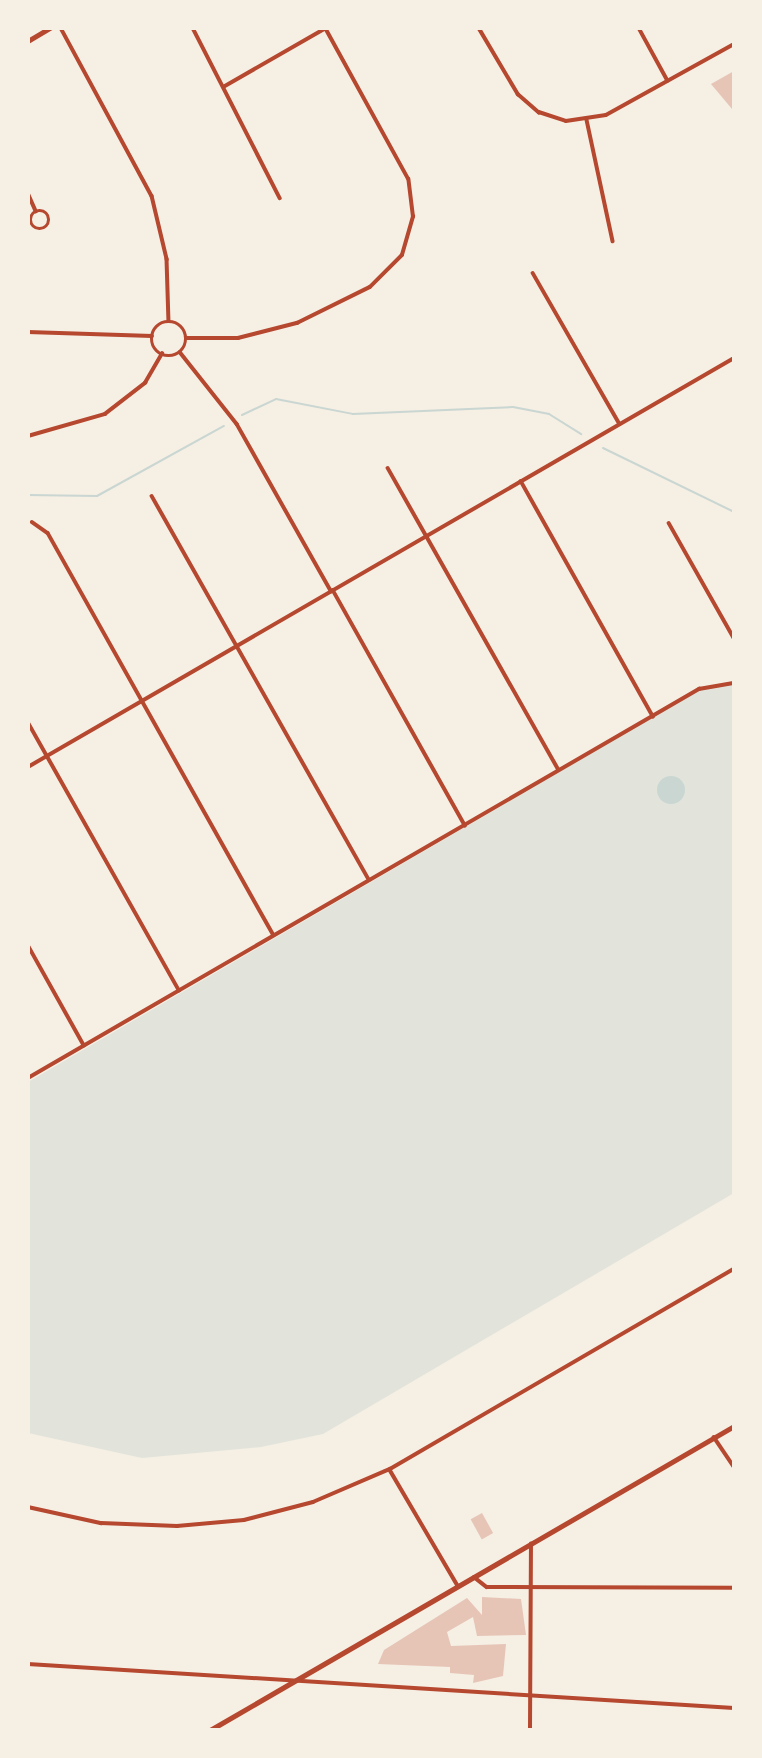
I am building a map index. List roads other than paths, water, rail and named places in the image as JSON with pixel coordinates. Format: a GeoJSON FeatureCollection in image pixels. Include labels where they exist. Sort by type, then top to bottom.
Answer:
{"type":"FeatureCollection","features":[{"type":"Feature","properties":{"kind":"main road"},"geometry":{"type":"LineString","coordinates":[[210,1730],[734,1426]]}},
{"type":"Feature","properties":{"kind":"street"},"geometry":{"type":"LineString","coordinates":[[28,41],[50,28]]}},
{"type":"Feature","properties":{"kind":"street"},"geometry":{"type":"LineString","coordinates":[[61,28],[149,189],[167,259],[169,321],[186,338],[238,338],[323,313],[379,281],[406,245],[413,216],[408,179],[326,28],[225,86]]}},
{"type":"Feature","properties":{"kind":"street"},"geometry":{"type":"LineString","coordinates":[[193,28],[280,198]]}},
{"type":"Feature","properties":{"kind":"street"},"geometry":{"type":"LineString","coordinates":[[479,28],[517,94],[539,112],[566,121],[587,120],[668,81],[734,44]]}},
{"type":"Feature","properties":{"kind":"street"},"geometry":{"type":"LineString","coordinates":[[639,28],[668,81]]}},
{"type":"Feature","properties":{"kind":"street"},"geometry":{"type":"LineString","coordinates":[[587,120],[613,241]]}},
{"type":"Feature","properties":{"kind":"street"},"geometry":{"type":"LineString","coordinates":[[28,193],[36,211],[33,226],[44,229],[47,214],[36,211]]}},
{"type":"Feature","properties":{"kind":"street"},"geometry":{"type":"LineString","coordinates":[[533,273],[620,424]]}},
{"type":"Feature","properties":{"kind":"street"},"geometry":{"type":"LineString","coordinates":[[28,332],[152,336],[169,321]]}},
{"type":"Feature","properties":{"kind":"street"},"geometry":{"type":"LineString","coordinates":[[152,336],[162,354]]}},
{"type":"Feature","properties":{"kind":"street"},"geometry":{"type":"LineString","coordinates":[[180,352],[186,338]]}},
{"type":"Feature","properties":{"kind":"street"},"geometry":{"type":"LineString","coordinates":[[162,354],[180,352]]}},
{"type":"Feature","properties":{"kind":"street"},"geometry":{"type":"LineString","coordinates":[[180,352],[237,424],[465,825]]}},
{"type":"Feature","properties":{"kind":"street"},"geometry":{"type":"LineString","coordinates":[[28,436],[105,414],[145,383],[162,354]]}},
{"type":"Feature","properties":{"kind":"street"},"geometry":{"type":"LineString","coordinates":[[28,766],[734,358]]}},
{"type":"Feature","properties":{"kind":"street"},"geometry":{"type":"LineString","coordinates":[[388,468],[558,769]]}},
{"type":"Feature","properties":{"kind":"street"},"geometry":{"type":"LineString","coordinates":[[521,481],[653,716]]}},
{"type":"Feature","properties":{"kind":"street"},"geometry":{"type":"LineString","coordinates":[[152,496],[369,880]]}},
{"type":"Feature","properties":{"kind":"street"},"geometry":{"type":"LineString","coordinates":[[32,522],[48,533],[274,935]]}},
{"type":"Feature","properties":{"kind":"street"},"geometry":{"type":"LineString","coordinates":[[669,523],[734,638]]}},
{"type":"Feature","properties":{"kind":"street"},"geometry":{"type":"LineString","coordinates":[[28,1077],[558,769],[705,687],[734,683]]}},
{"type":"Feature","properties":{"kind":"street"},"geometry":{"type":"LineString","coordinates":[[28,722],[179,990]]}},
{"type":"Feature","properties":{"kind":"street"},"geometry":{"type":"LineString","coordinates":[[28,945],[85,1045]]}},
{"type":"Feature","properties":{"kind":"street"},"geometry":{"type":"LineString","coordinates":[[28,1507],[118,1525],[212,1524],[313,1502],[390,1469],[734,1269]]}},
{"type":"Feature","properties":{"kind":"street"},"geometry":{"type":"LineString","coordinates":[[714,1437],[734,1467]]}},
{"type":"Feature","properties":{"kind":"street"},"geometry":{"type":"LineString","coordinates":[[390,1469],[458,1586]]}},
{"type":"Feature","properties":{"kind":"street"},"geometry":{"type":"LineString","coordinates":[[530,1730],[535,1587],[531,1544]]}},
{"type":"Feature","properties":{"kind":"street"},"geometry":{"type":"LineString","coordinates":[[474,1577],[487,1587],[734,1588]]}},
{"type":"Feature","properties":{"kind":"street"},"geometry":{"type":"LineString","coordinates":[[28,1664],[734,1708]]}},
{"type":"Feature","properties":{"kind":"waterway"},"geometry":{"type":"LineString","coordinates":[[242,415],[276,399],[353,414],[513,407],[549,414],[581,434]]}},
{"type":"Feature","properties":{"kind":"waterway"},"geometry":{"type":"LineString","coordinates":[[28,495],[97,496],[224,426]]}},
{"type":"Feature","properties":{"kind":"waterway"},"geometry":{"type":"LineString","coordinates":[[603,448],[734,512]]}}]}
